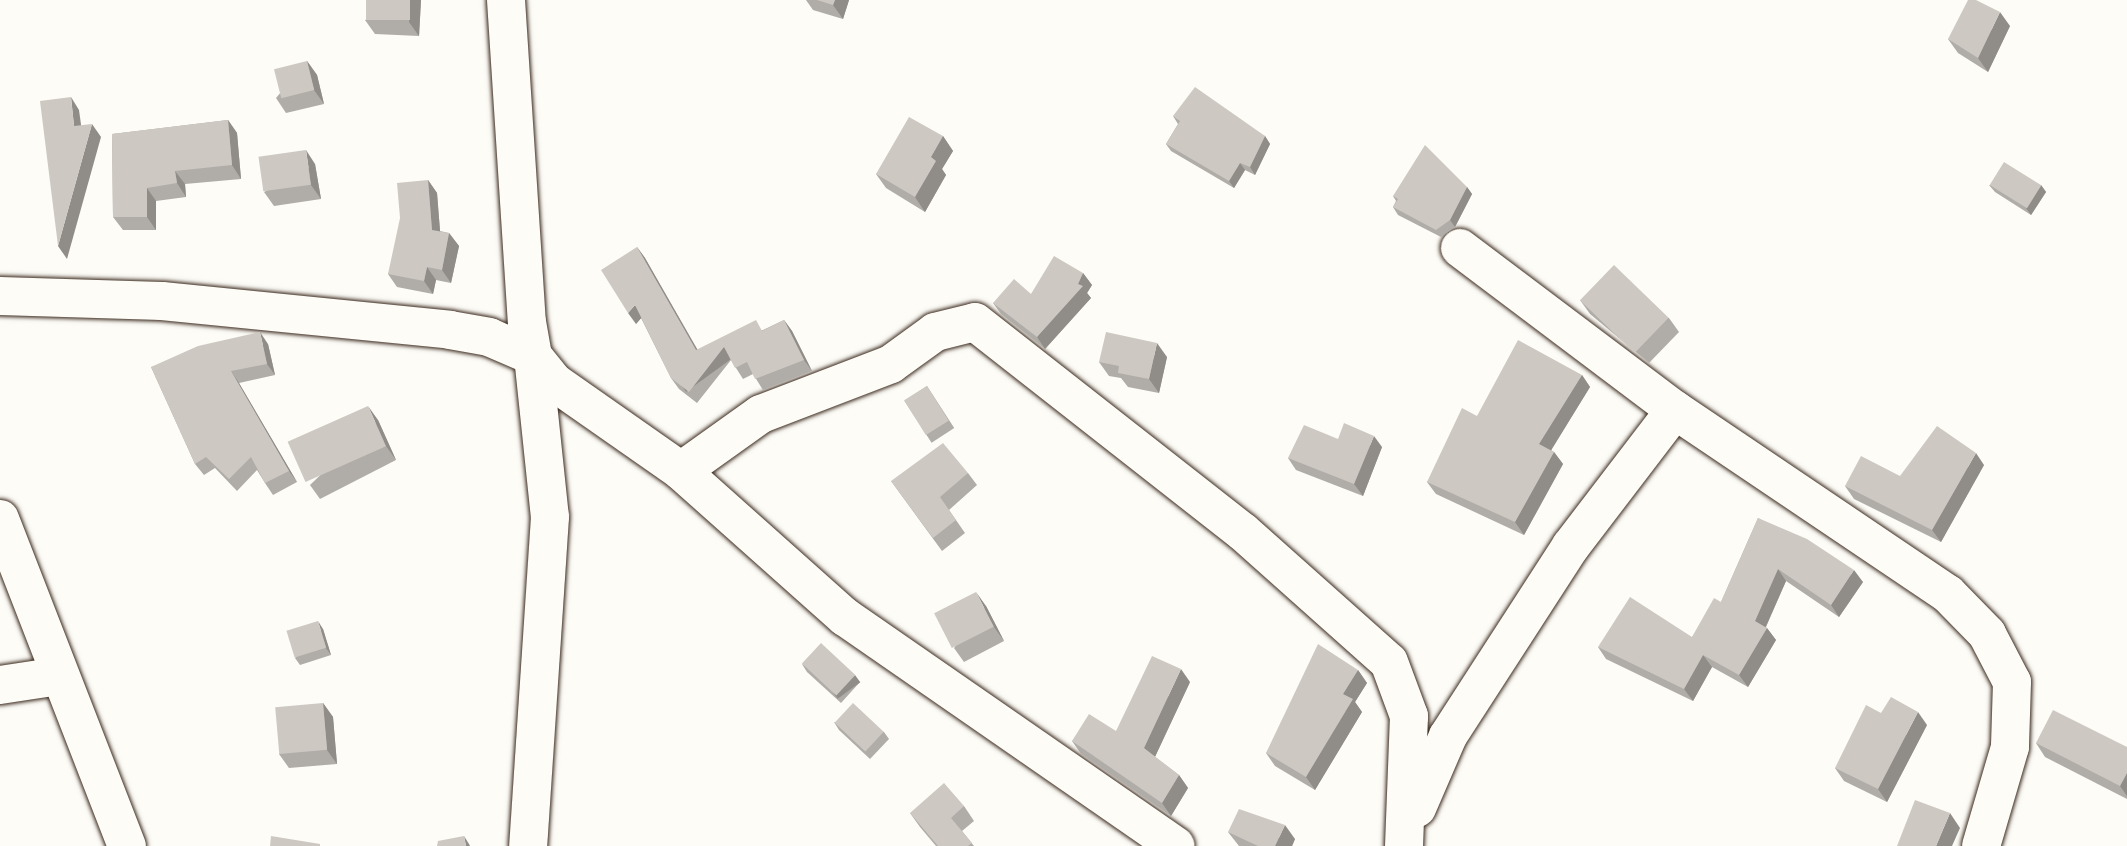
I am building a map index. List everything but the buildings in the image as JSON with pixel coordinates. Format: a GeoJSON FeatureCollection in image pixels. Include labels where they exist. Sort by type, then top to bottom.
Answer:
{"type":"FeatureCollection","features":[{"type":"Feature","properties":{"kind":"street"},"geometry":{"type":"LineString","coordinates":[[506,0],[533,356],[550,517],[527,846]]}},
{"type":"Feature","properties":{"kind":"street"},"geometry":{"type":"LineString","coordinates":[[1460,248],[1675,410],[1948,594],[1987,634],[2012,682],[2010,747],[1982,846]]}},
{"type":"Feature","properties":{"kind":"street"},"geometry":{"type":"LineString","coordinates":[[0,296],[162,301],[450,330],[489,337],[533,356],[577,401],[681,471],[845,617],[1176,846]]}},
{"type":"Feature","properties":{"kind":"street"},"geometry":{"type":"LineString","coordinates":[[681,471],[761,415],[891,364],[935,332],[975,323],[1265,550],[1389,662],[1409,716],[1404,844]]}},
{"type":"Feature","properties":{"kind":"street"},"geometry":{"type":"LineString","coordinates":[[1404,844],[1448,736],[1571,546],[1675,410]]}},
{"type":"Feature","properties":{"kind":"street"},"geometry":{"type":"LineString","coordinates":[[0,519],[127,846]]}},
{"type":"Feature","properties":{"kind":"street"},"geometry":{"type":"LineString","coordinates":[[0,685],[59,676]]}}]}
